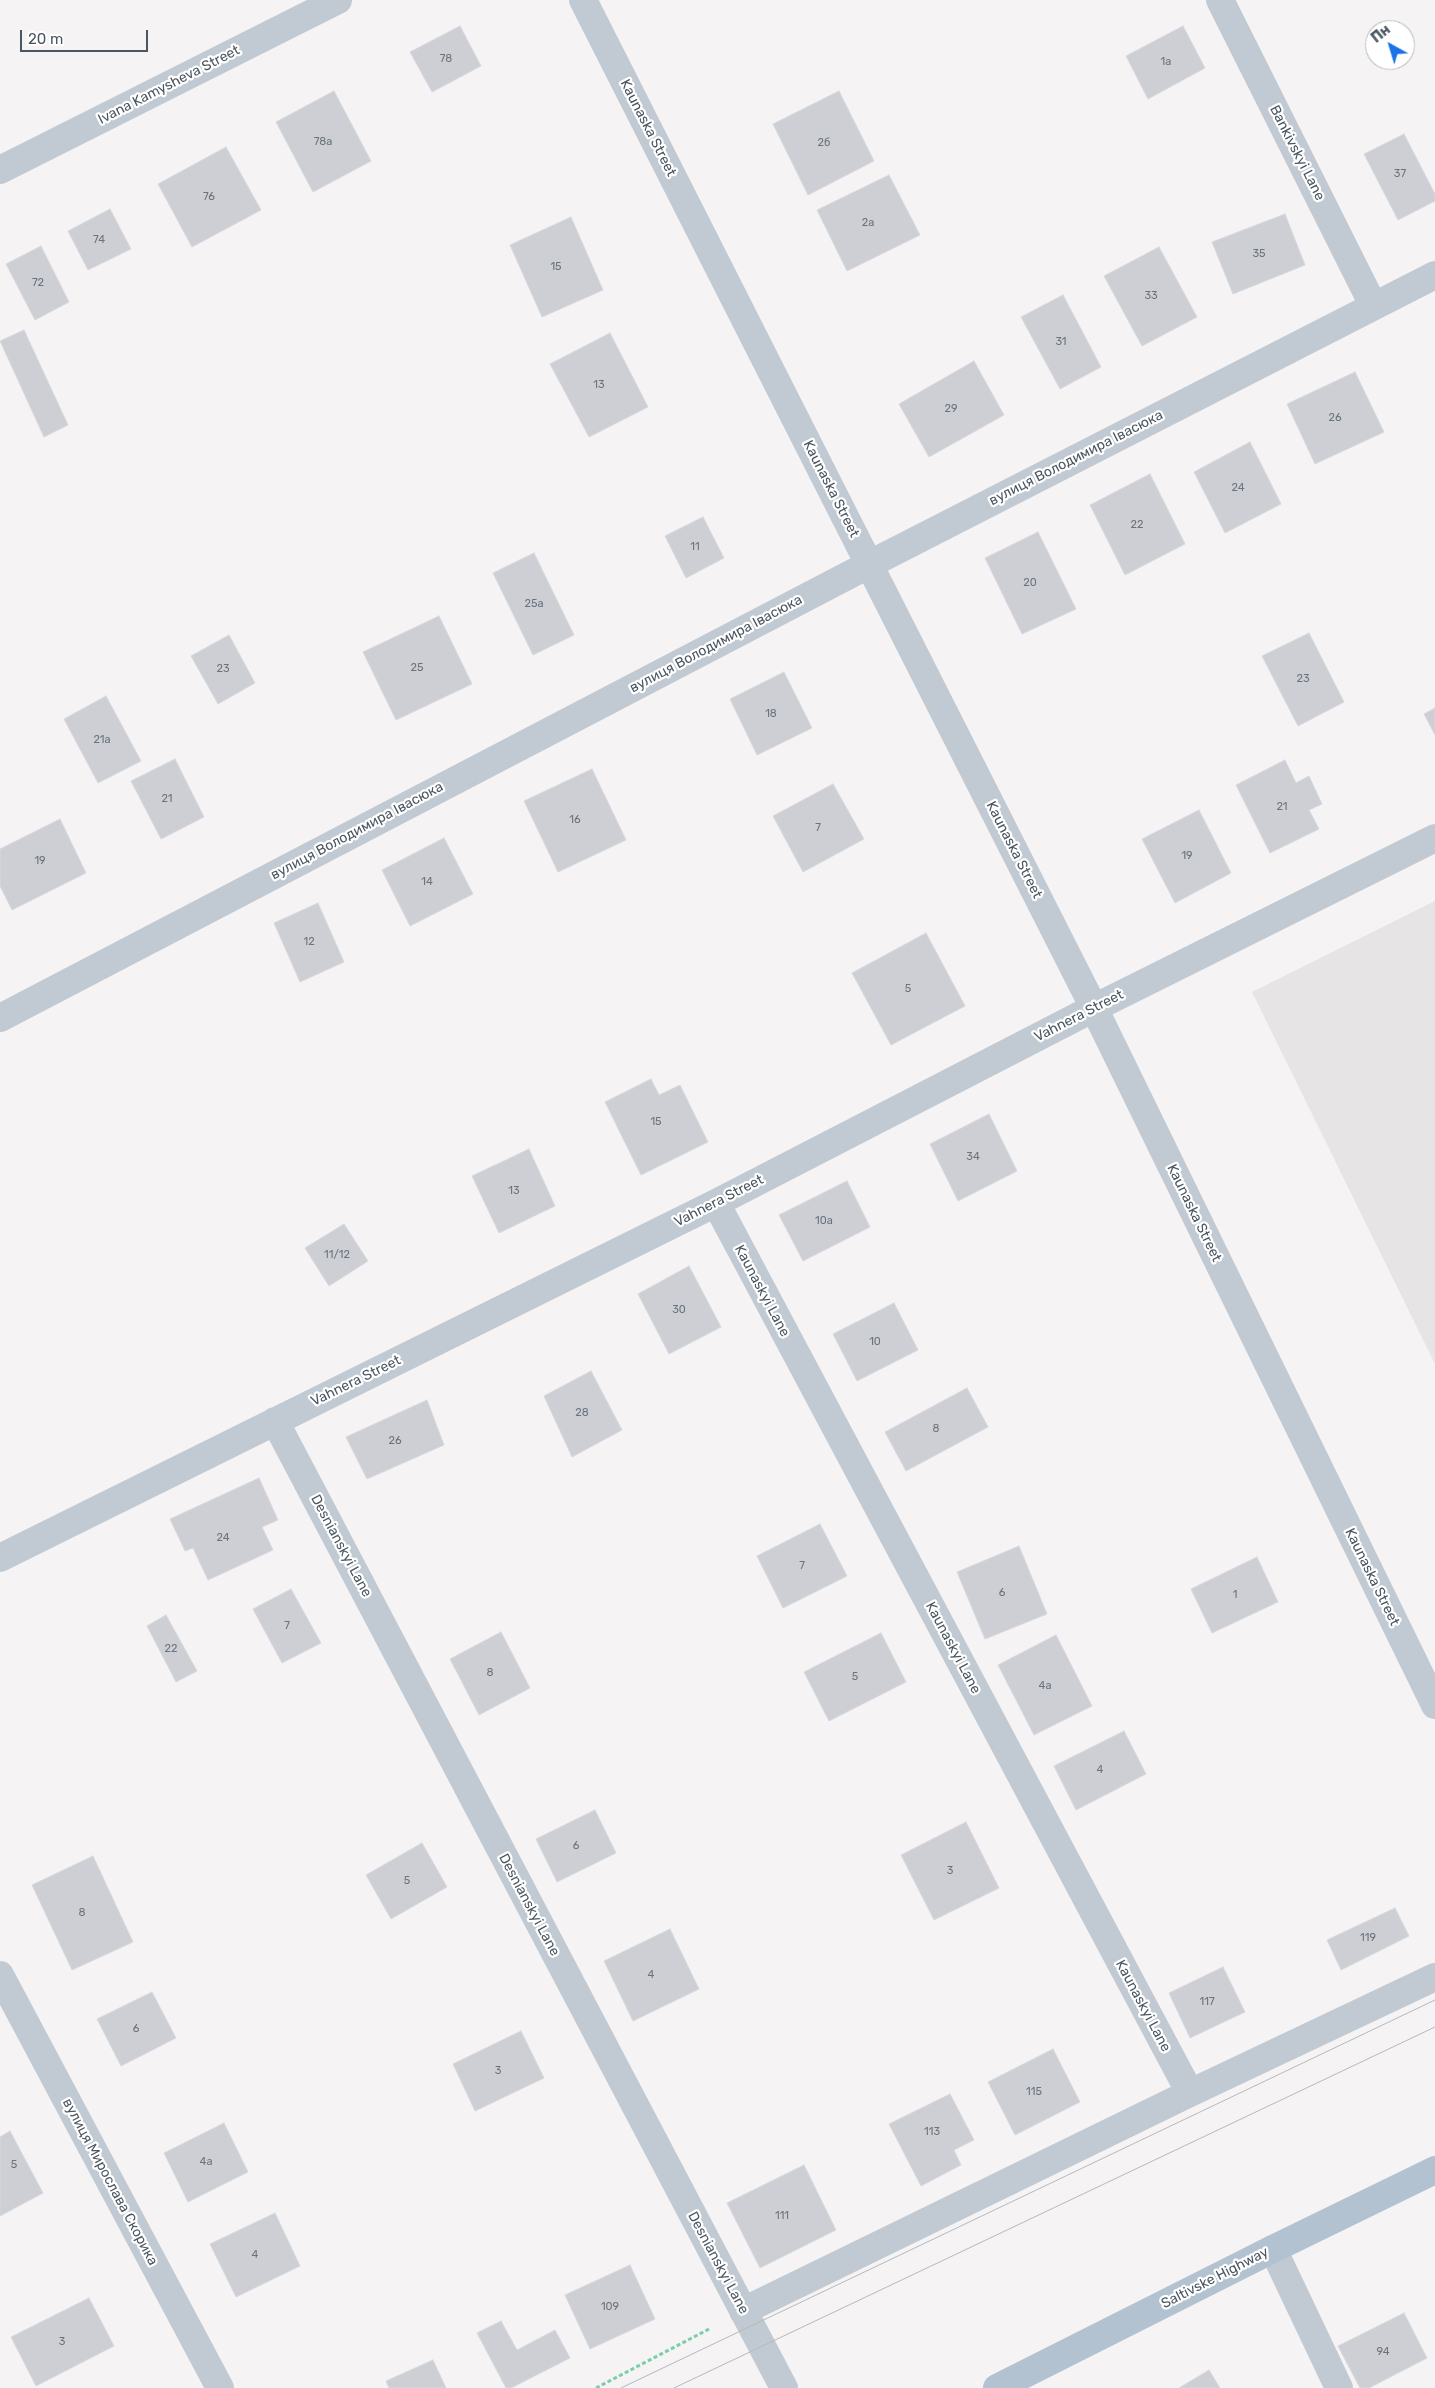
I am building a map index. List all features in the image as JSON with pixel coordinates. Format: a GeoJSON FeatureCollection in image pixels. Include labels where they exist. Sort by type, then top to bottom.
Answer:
{"type":"FeatureCollection","features":[{"type":"Feature","properties":{"kind":"main road","name":"Saltivske Highway"},"geometry":{"type":"LineString","coordinates":[[997,2388],[1272,2249],[1435,2170]]}},
{"type":"Feature","properties":{"kind":"street","name":"Ivana Kamysheva Street"},"geometry":{"type":"LineString","coordinates":[[0,170],[338,0]]}},
{"type":"Feature","properties":{"kind":"street","name":"Kaunaska Street"},"geometry":{"type":"LineString","coordinates":[[582,0],[1094,1008],[1435,1705]]}},
{"type":"Feature","properties":{"kind":"street","name":"Bankivskyi Lane"},"geometry":{"type":"LineString","coordinates":[[1220,0],[1373,305]]}},
{"type":"Feature","properties":{"kind":"street","name":"вулиця Володимира Івасюка"},"geometry":{"type":"LineString","coordinates":[[0,1018],[870,564],[1373,305],[1435,275]]}},
{"type":"Feature","properties":{"kind":"street","name":"Vahnera Street"},"geometry":{"type":"LineString","coordinates":[[0,1558],[716,1203],[1094,1008],[1435,838]]}},
{"type":"Feature","properties":{"kind":"street","name":"Kaunaskyi Lane"},"geometry":{"type":"LineString","coordinates":[[716,1203],[1190,2093]]}},
{"type":"Feature","properties":{"kind":"street","name":"Desnianskyi Lane"},"geometry":{"type":"LineString","coordinates":[[275,1421],[784,2388]]}},
{"type":"Feature","properties":{"kind":"street","name":"вулиця Мирослава Скорика"},"geometry":{"type":"LineString","coordinates":[[0,1975],[220,2388]]}},
{"type":"Feature","properties":{"kind":"street"},"geometry":{"type":"LineString","coordinates":[[743,2311],[1190,2093],[1435,1978]]}},
{"type":"Feature","properties":{"kind":"street"},"geometry":{"type":"LineString","coordinates":[[1272,2249],[1338,2388]]}},
{"type":"Feature","properties":{"kind":"path"},"geometry":{"type":"LineString","coordinates":[[596,2388],[743,2311]]}},
{"type":"Feature","properties":{"kind":"shaded area"},"geometry":{"type":"Polygon","coordinates":[[[1435,901],[1435,1364],[1252,992],[1435,901]]]}},
{"type":"Feature","properties":{"kind":"building"},"geometry":{"type":"Polygon","coordinates":[[[460,26],[481,66],[432,92],[410,52],[460,26]]]}},
{"type":"Feature","properties":{"kind":"building"},"geometry":{"type":"Polygon","coordinates":[[[1183,26],[1205,68],[1148,99],[1126,56],[1183,26]]]}},
{"type":"Feature","properties":{"kind":"building"},"geometry":{"type":"Polygon","coordinates":[[[334,91],[371,161],[313,192],[276,122],[334,91]]]}},
{"type":"Feature","properties":{"kind":"building"},"geometry":{"type":"Polygon","coordinates":[[[839,91],[874,161],[808,195],[773,124],[839,91]]]}},
{"type":"Feature","properties":{"kind":"building"},"geometry":{"type":"Polygon","coordinates":[[[1404,134],[1435,194],[1435,201],[1398,220],[1364,154],[1404,134]]]}},
{"type":"Feature","properties":{"kind":"building"},"geometry":{"type":"Polygon","coordinates":[[[226,147],[261,210],[192,247],[158,184],[226,147]]]}},
{"type":"Feature","properties":{"kind":"building"},"geometry":{"type":"Polygon","coordinates":[[[889,175],[920,235],[847,271],[817,210],[889,175]]]}},
{"type":"Feature","properties":{"kind":"building"},"geometry":{"type":"Polygon","coordinates":[[[110,209],[131,249],[88,270],[68,231],[110,209]]]}},
{"type":"Feature","properties":{"kind":"building"},"geometry":{"type":"Polygon","coordinates":[[[1285,214],[1305,265],[1233,294],[1212,242],[1285,214]]]}},
{"type":"Feature","properties":{"kind":"building"},"geometry":{"type":"Polygon","coordinates":[[[571,217],[603,290],[542,317],[510,245],[571,217]]]}},
{"type":"Feature","properties":{"kind":"building"},"geometry":{"type":"Polygon","coordinates":[[[41,246],[69,302],[35,320],[6,264],[41,246]]]}},
{"type":"Feature","properties":{"kind":"building"},"geometry":{"type":"Polygon","coordinates":[[[1159,247],[1197,317],[1142,346],[1104,276],[1159,247]]]}},
{"type":"Feature","properties":{"kind":"building"},"geometry":{"type":"Polygon","coordinates":[[[1063,295],[1101,367],[1060,389],[1021,317],[1063,295]]]}},
{"type":"Feature","properties":{"kind":"building"},"geometry":{"type":"Polygon","coordinates":[[[24,330],[68,425],[44,437],[0,341],[24,330]]]}},
{"type":"Feature","properties":{"kind":"building"},"geometry":{"type":"Polygon","coordinates":[[[610,333],[648,407],[589,437],[550,364],[610,333]]]}},
{"type":"Feature","properties":{"kind":"building"},"geometry":{"type":"Polygon","coordinates":[[[974,361],[1004,415],[929,457],[899,404],[974,361]]]}},
{"type":"Feature","properties":{"kind":"building"},"geometry":{"type":"Polygon","coordinates":[[[1355,372],[1384,432],[1315,464],[1287,404],[1355,372]]]}},
{"type":"Feature","properties":{"kind":"building"},"geometry":{"type":"Polygon","coordinates":[[[1250,442],[1281,504],[1225,533],[1194,472],[1250,442]]]}},
{"type":"Feature","properties":{"kind":"building"},"geometry":{"type":"Polygon","coordinates":[[[1150,474],[1185,544],[1125,575],[1090,505],[1150,474]]]}},
{"type":"Feature","properties":{"kind":"building"},"geometry":{"type":"Polygon","coordinates":[[[703,517],[724,558],[686,578],[665,536],[703,517]]]}},
{"type":"Feature","properties":{"kind":"building"},"geometry":{"type":"Polygon","coordinates":[[[1038,532],[1076,609],[1022,634],[985,558],[1038,532]]]}},
{"type":"Feature","properties":{"kind":"building"},"geometry":{"type":"Polygon","coordinates":[[[534,553],[574,635],[533,655],[493,573],[534,553]]]}},
{"type":"Feature","properties":{"kind":"building"},"geometry":{"type":"Polygon","coordinates":[[[439,616],[472,684],[396,720],[363,652],[439,616]]]}},
{"type":"Feature","properties":{"kind":"building"},"geometry":{"type":"Polygon","coordinates":[[[1309,633],[1344,702],[1298,726],[1262,656],[1309,633]]]}},
{"type":"Feature","properties":{"kind":"building"},"geometry":{"type":"Polygon","coordinates":[[[229,635],[255,683],[218,704],[191,656],[229,635]]]}},
{"type":"Feature","properties":{"kind":"building"},"geometry":{"type":"Polygon","coordinates":[[[784,672],[812,728],[757,755],[730,699],[784,672]]]}},
{"type":"Feature","properties":{"kind":"building"},"geometry":{"type":"Polygon","coordinates":[[[106,696],[141,761],[98,783],[64,719],[106,696]]]}},
{"type":"Feature","properties":{"kind":"building"},"geometry":{"type":"Polygon","coordinates":[[[1435,708],[1435,735],[1424,714],[1435,708]]]}},
{"type":"Feature","properties":{"kind":"building"},"geometry":{"type":"Polygon","coordinates":[[[175,759],[204,817],[161,839],[131,781],[175,759]]]}},
{"type":"Feature","properties":{"kind":"building"},"geometry":{"type":"Polygon","coordinates":[[[1285,760],[1296,783],[1309,776],[1322,804],[1309,810],[1319,829],[1270,853],[1236,785],[1285,760]]]}},
{"type":"Feature","properties":{"kind":"building"},"geometry":{"type":"Polygon","coordinates":[[[592,769],[626,840],[558,872],[524,801],[592,769]]]}},
{"type":"Feature","properties":{"kind":"building"},"geometry":{"type":"Polygon","coordinates":[[[833,784],[864,839],[803,872],[773,816],[833,784]]]}},
{"type":"Feature","properties":{"kind":"building"},"geometry":{"type":"Polygon","coordinates":[[[1199,810],[1231,873],[1175,903],[1142,839],[1199,810]]]}},
{"type":"Feature","properties":{"kind":"building"},"geometry":{"type":"Polygon","coordinates":[[[60,819],[86,873],[12,910],[0,886],[0,849],[60,819]]]}},
{"type":"Feature","properties":{"kind":"building"},"geometry":{"type":"Polygon","coordinates":[[[444,838],[473,894],[410,926],[382,870],[444,838]]]}},
{"type":"Feature","properties":{"kind":"building"},"geometry":{"type":"Polygon","coordinates":[[[318,903],[344,962],[300,982],[274,923],[318,903]]]}},
{"type":"Feature","properties":{"kind":"building"},"geometry":{"type":"Polygon","coordinates":[[[926,933],[965,1006],[891,1045],[852,973],[926,933]]]}},
{"type":"Feature","properties":{"kind":"building"},"geometry":{"type":"Polygon","coordinates":[[[651,1079],[659,1095],[680,1085],[708,1142],[641,1175],[605,1102],[651,1079]]]}},
{"type":"Feature","properties":{"kind":"building"},"geometry":{"type":"Polygon","coordinates":[[[989,1114],[1017,1171],[958,1201],[930,1144],[989,1114]]]}},
{"type":"Feature","properties":{"kind":"building"},"geometry":{"type":"Polygon","coordinates":[[[529,1149],[555,1206],[499,1233],[472,1176],[529,1149]]]}},
{"type":"Feature","properties":{"kind":"building"},"geometry":{"type":"Polygon","coordinates":[[[847,1181],[870,1227],[803,1261],[779,1215],[847,1181]]]}},
{"type":"Feature","properties":{"kind":"building"},"geometry":{"type":"Polygon","coordinates":[[[344,1224],[368,1261],[329,1286],[305,1248],[344,1224]]]}},
{"type":"Feature","properties":{"kind":"building"},"geometry":{"type":"Polygon","coordinates":[[[689,1266],[721,1327],[669,1354],[638,1294],[689,1266]]]}},
{"type":"Feature","properties":{"kind":"building"},"geometry":{"type":"Polygon","coordinates":[[[894,1303],[918,1350],[857,1381],[833,1334],[894,1303]]]}},
{"type":"Feature","properties":{"kind":"building"},"geometry":{"type":"Polygon","coordinates":[[[591,1371],[622,1430],[572,1457],[544,1396],[591,1371]]]}},
{"type":"Feature","properties":{"kind":"building"},"geometry":{"type":"Polygon","coordinates":[[[967,1388],[988,1427],[906,1471],[885,1432],[967,1388]]]}},
{"type":"Feature","properties":{"kind":"building"},"geometry":{"type":"Polygon","coordinates":[[[427,1400],[444,1445],[367,1479],[346,1437],[427,1400]]]}},
{"type":"Feature","properties":{"kind":"building"},"geometry":{"type":"Polygon","coordinates":[[[259,1478],[278,1520],[262,1527],[273,1550],[208,1580],[193,1548],[185,1551],[170,1519],[259,1478]]]}},
{"type":"Feature","properties":{"kind":"building"},"geometry":{"type":"Polygon","coordinates":[[[820,1524],[847,1576],[783,1608],[757,1556],[820,1524]]]}},
{"type":"Feature","properties":{"kind":"building"},"geometry":{"type":"Polygon","coordinates":[[[1019,1546],[1047,1614],[985,1639],[957,1572],[1019,1546]]]}},
{"type":"Feature","properties":{"kind":"building"},"geometry":{"type":"Polygon","coordinates":[[[1257,1557],[1278,1602],[1212,1633],[1191,1589],[1257,1557]]]}},
{"type":"Feature","properties":{"kind":"building"},"geometry":{"type":"Polygon","coordinates":[[[291,1589],[321,1643],[282,1663],[253,1609],[291,1589]]]}},
{"type":"Feature","properties":{"kind":"building"},"geometry":{"type":"Polygon","coordinates":[[[166,1615],[197,1671],[176,1682],[147,1626],[166,1615]]]}},
{"type":"Feature","properties":{"kind":"building"},"geometry":{"type":"Polygon","coordinates":[[[501,1632],[530,1688],[479,1715],[450,1659],[501,1632]]]}},
{"type":"Feature","properties":{"kind":"building"},"geometry":{"type":"Polygon","coordinates":[[[881,1633],[906,1682],[829,1721],[804,1672],[881,1633]]]}},
{"type":"Feature","properties":{"kind":"building"},"geometry":{"type":"Polygon","coordinates":[[[1056,1635],[1092,1706],[1034,1735],[998,1665],[1056,1635]]]}},
{"type":"Feature","properties":{"kind":"building"},"geometry":{"type":"Polygon","coordinates":[[[1124,1731],[1146,1774],[1076,1810],[1054,1766],[1124,1731]]]}},
{"type":"Feature","properties":{"kind":"building"},"geometry":{"type":"Polygon","coordinates":[[[595,1810],[616,1853],[557,1882],[536,1839],[595,1810]]]}},
{"type":"Feature","properties":{"kind":"building"},"geometry":{"type":"Polygon","coordinates":[[[966,1822],[999,1888],[934,1920],[901,1855],[966,1822]]]}},
{"type":"Feature","properties":{"kind":"building"},"geometry":{"type":"Polygon","coordinates":[[[422,1843],[447,1887],[391,1919],[366,1875],[422,1843]]]}},
{"type":"Feature","properties":{"kind":"building"},"geometry":{"type":"Polygon","coordinates":[[[93,1856],[133,1942],[72,1970],[32,1885],[93,1856]]]}},
{"type":"Feature","properties":{"kind":"building"},"geometry":{"type":"Polygon","coordinates":[[[1395,1908],[1409,1936],[1341,1970],[1327,1940],[1395,1908]]]}},
{"type":"Feature","properties":{"kind":"building"},"geometry":{"type":"Polygon","coordinates":[[[670,1929],[699,1989],[633,2021],[604,1961],[670,1929]]]}},
{"type":"Feature","properties":{"kind":"building"},"geometry":{"type":"Polygon","coordinates":[[[1223,1967],[1245,2012],[1190,2038],[1169,1993],[1223,1967]]]}},
{"type":"Feature","properties":{"kind":"building"},"geometry":{"type":"Polygon","coordinates":[[[152,1992],[176,2038],[121,2066],[97,2019],[152,1992]]]}},
{"type":"Feature","properties":{"kind":"building"},"geometry":{"type":"Polygon","coordinates":[[[521,2031],[544,2078],[475,2111],[453,2064],[521,2031]]]}},
{"type":"Feature","properties":{"kind":"building"},"geometry":{"type":"Polygon","coordinates":[[[1053,2049],[1080,2102],[1015,2135],[988,2082],[1053,2049]]]}},
{"type":"Feature","properties":{"kind":"building"},"geometry":{"type":"Polygon","coordinates":[[[950,2094],[974,2140],[954,2150],[961,2165],[921,2186],[889,2124],[950,2094]]]}},
{"type":"Feature","properties":{"kind":"building"},"geometry":{"type":"Polygon","coordinates":[[[224,2123],[248,2172],[188,2202],[164,2153],[224,2123]]]}},
{"type":"Feature","properties":{"kind":"building"},"geometry":{"type":"Polygon","coordinates":[[[10,2131],[43,2193],[0,2216],[0,2137],[10,2131]]]}},
{"type":"Feature","properties":{"kind":"building"},"geometry":{"type":"Polygon","coordinates":[[[804,2165],[836,2230],[760,2268],[727,2203],[804,2165]]]}},
{"type":"Feature","properties":{"kind":"building"},"geometry":{"type":"Polygon","coordinates":[[[275,2213],[300,2266],[236,2297],[210,2244],[275,2213]]]}},
{"type":"Feature","properties":{"kind":"building"},"geometry":{"type":"Polygon","coordinates":[[[630,2265],[655,2319],[590,2349],[565,2295],[630,2265]]]}},
{"type":"Feature","properties":{"kind":"building"},"geometry":{"type":"Polygon","coordinates":[[[89,2298],[114,2346],[36,2386],[11,2337],[89,2298]]]}},
{"type":"Feature","properties":{"kind":"building"},"geometry":{"type":"Polygon","coordinates":[[[1404,2313],[1427,2358],[1369,2388],[1360,2388],[1338,2346],[1404,2313]]]}},
{"type":"Feature","properties":{"kind":"building"},"geometry":{"type":"Polygon","coordinates":[[[501,2321],[517,2350],[555,2330],[570,2358],[511,2388],[506,2388],[477,2333],[501,2321]]]}},
{"type":"Feature","properties":{"kind":"building"},"geometry":{"type":"Polygon","coordinates":[[[433,2360],[446,2388],[389,2388],[386,2381],[433,2360]]]}},
{"type":"Feature","properties":{"kind":"building"},"geometry":{"type":"Polygon","coordinates":[[[1209,2370],[1220,2388],[1179,2388],[1209,2370]]]}},
{"type":"Feature","properties":{"kind":"tram line"},"geometry":{"type":"LineString","coordinates":[[621,2388],[1435,2000]]}},
{"type":"Feature","properties":{"kind":"tram line"},"geometry":{"type":"LineString","coordinates":[[674,2388],[1435,2027]]}}]}
